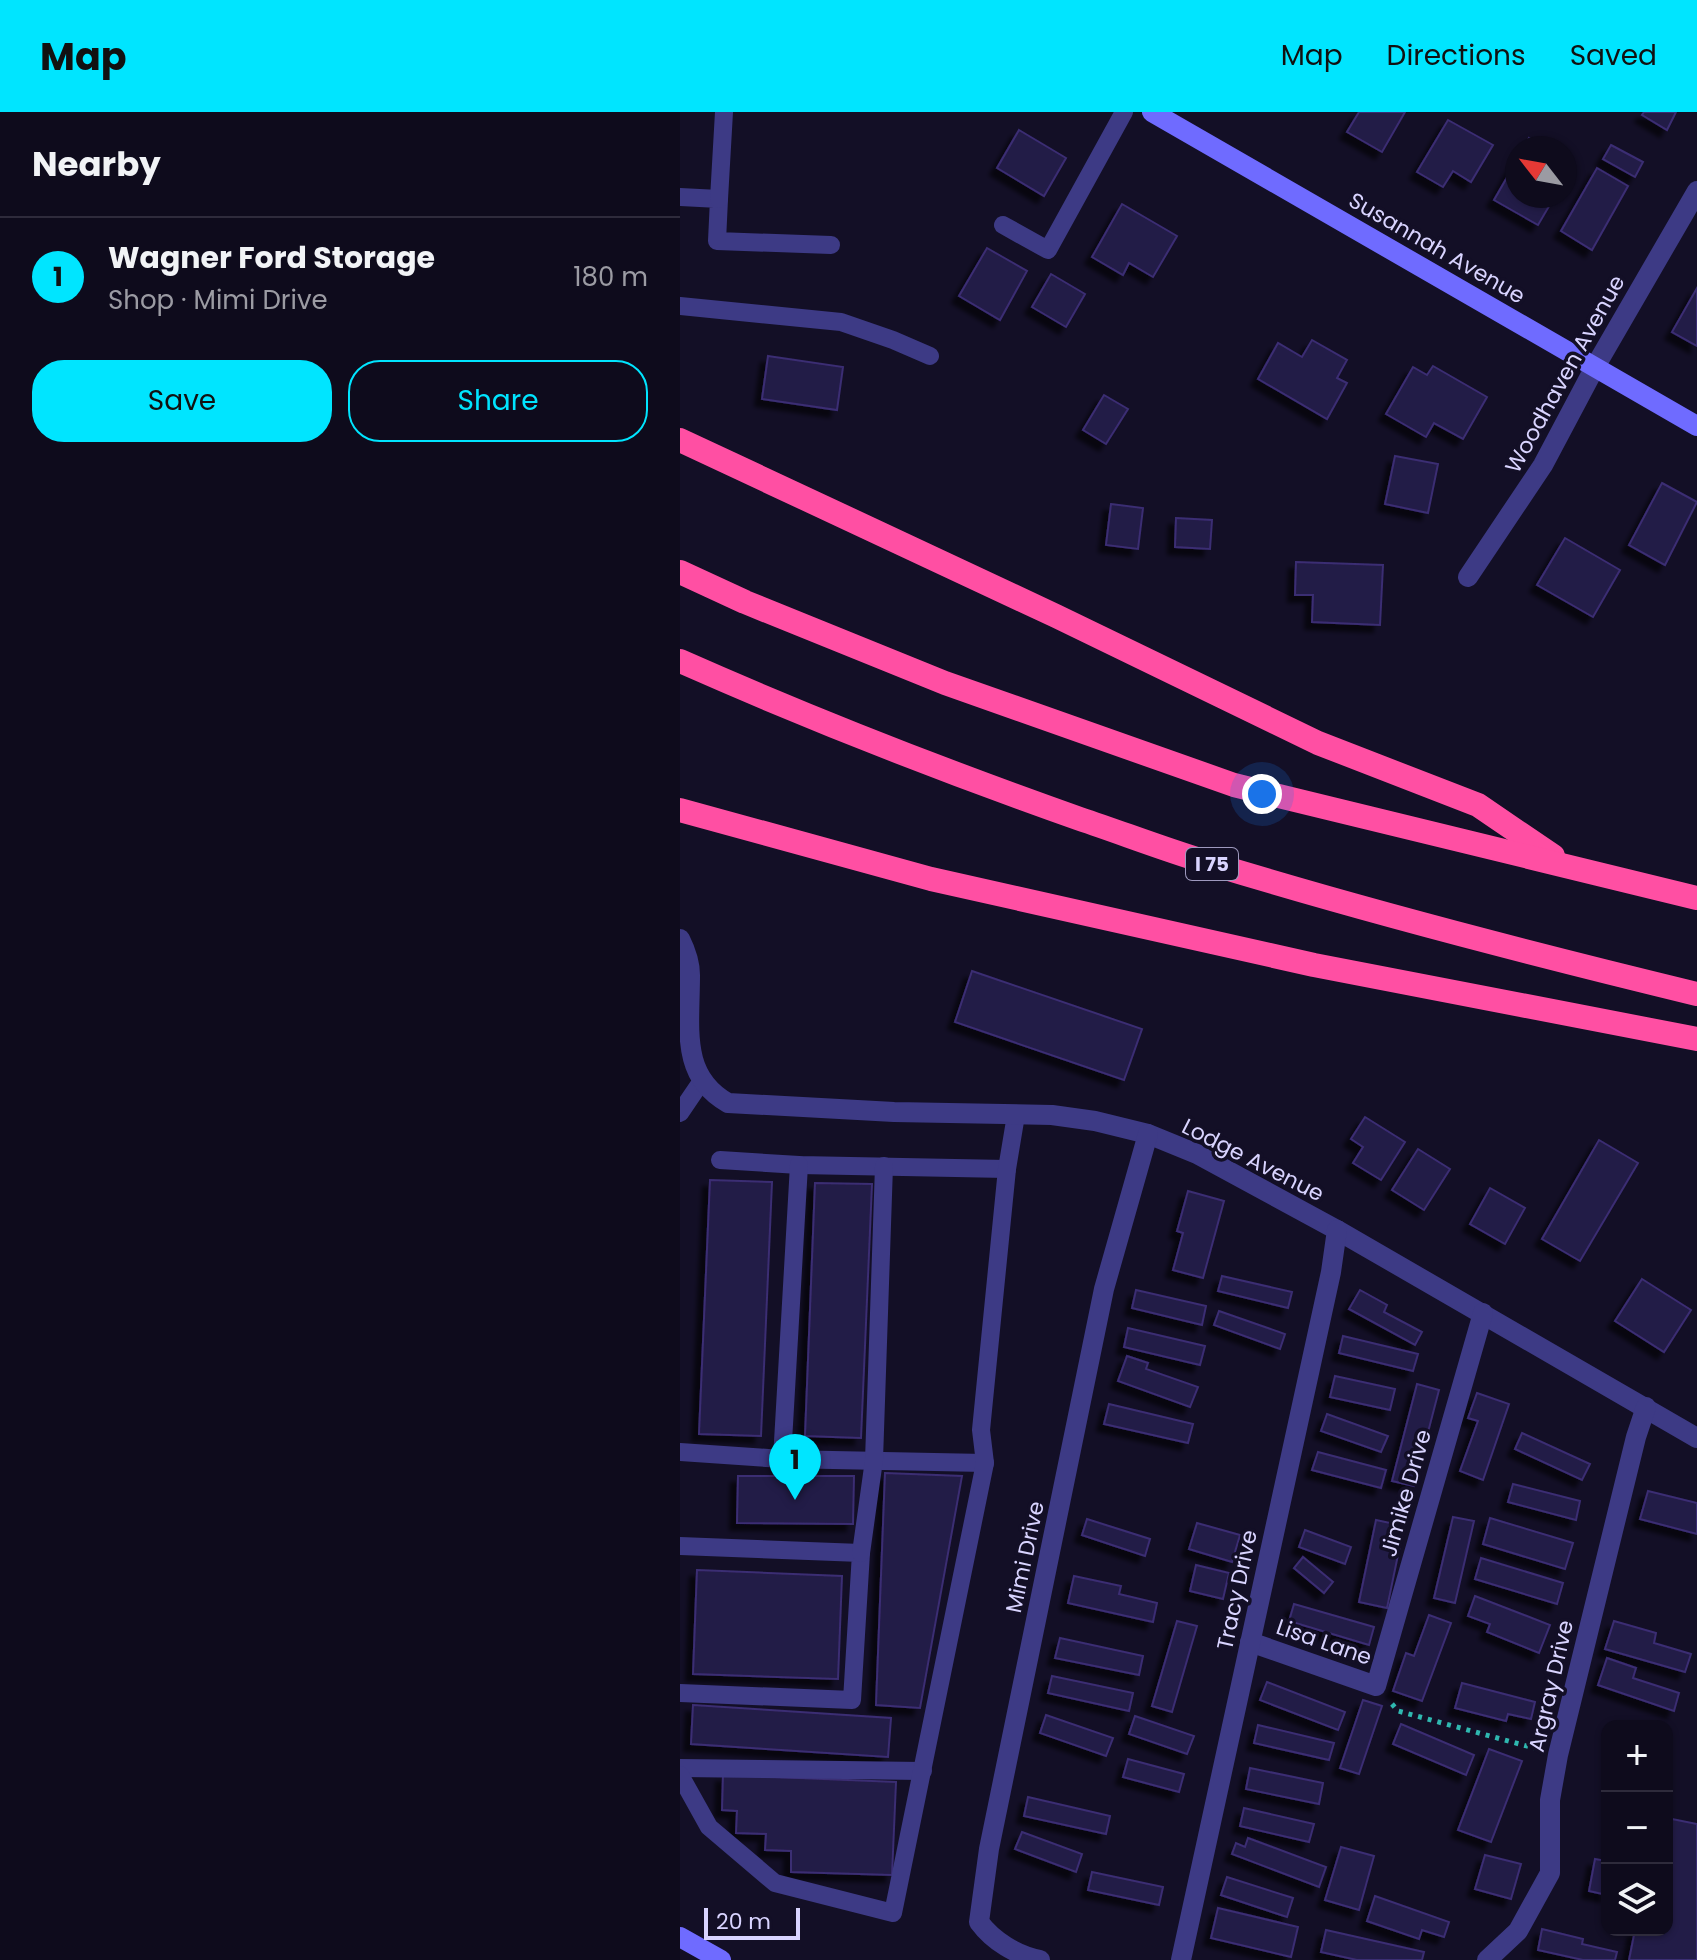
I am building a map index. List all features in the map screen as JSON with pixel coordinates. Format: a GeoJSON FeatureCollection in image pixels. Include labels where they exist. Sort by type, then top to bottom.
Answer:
{"type":"FeatureCollection","features":[{"type":"Feature","properties":{"kind":"highway"},"geometry":{"type":"LineString","coordinates":[[680,440],[1318,743],[1478,805],[1569,866]]}},
{"type":"Feature","properties":{"kind":"highway"},"geometry":{"type":"LineString","coordinates":[[680,572],[745,602],[945,683],[1234,785],[1697,898]]}},
{"type":"Feature","properties":{"kind":"highway","name":"I 75"},"geometry":{"type":"LineString","coordinates":[[680,661],[921,762],[1202,861],[1375,913],[1697,994]]}},
{"type":"Feature","properties":{"kind":"highway"},"geometry":{"type":"LineString","coordinates":[[680,810],[977,890],[1314,965],[1697,1039]]}},
{"type":"Feature","properties":{"kind":"street","name":"Susannah Avenue"},"geometry":{"type":"LineString","coordinates":[[1152,112],[1697,426]]}},
{"type":"Feature","properties":{"kind":"street","name":"Woodhaven Avenue"},"geometry":{"type":"LineString","coordinates":[[1468,577],[1543,465],[1595,367],[1697,191]]}},
{"type":"Feature","properties":{"kind":"street"},"geometry":{"type":"LineString","coordinates":[[680,939],[691,973],[683,1042],[684,1060],[699,1085]]}},
{"type":"Feature","properties":{"kind":"street","name":"Lodge Avenue"},"geometry":{"type":"LineString","coordinates":[[699,1085],[712,1096],[728,1103],[894,1112],[1052,1115],[1095,1121],[1148,1134],[1197,1154],[1337,1230],[1697,1438]]}},
{"type":"Feature","properties":{"kind":"street","name":"Mimi Drive"},"geometry":{"type":"LineString","coordinates":[[1040,1960],[1012,1949],[988,1933],[979,1922],[989,1849],[1104,1289],[1148,1134]]}},
{"type":"Feature","properties":{"kind":"street","name":"Tracy Drive"},"geometry":{"type":"LineString","coordinates":[[1181,1960],[1331,1272],[1337,1230]]}},
{"type":"Feature","properties":{"kind":"street","name":"Jimike Drive"},"geometry":{"type":"LineString","coordinates":[[1376,1686],[1483,1313]]}},
{"type":"Feature","properties":{"kind":"street","name":"Argray Drive"},"geometry":{"type":"LineString","coordinates":[[1487,1960],[1518,1931],[1550,1873],[1550,1800],[1558,1755],[1646,1407]]}},
{"type":"Feature","properties":{"kind":"street","name":"Lisa Lane"},"geometry":{"type":"LineString","coordinates":[[1250,1642],[1376,1686]]}},
{"type":"Feature","properties":{"kind":"street"},"geometry":{"type":"LineString","coordinates":[[680,1937],[721,1960]]}},
{"type":"Feature","properties":{"kind":"lane"},"geometry":{"type":"LineString","coordinates":[[724,112],[717,241],[831,245]]}},
{"type":"Feature","properties":{"kind":"lane"},"geometry":{"type":"LineString","coordinates":[[1003,225],[1048,250],[1124,112]]}},
{"type":"Feature","properties":{"kind":"lane"},"geometry":{"type":"LineString","coordinates":[[680,197],[719,199]]}},
{"type":"Feature","properties":{"kind":"lane"},"geometry":{"type":"LineString","coordinates":[[680,306],[841,322],[930,356]]}},
{"type":"Feature","properties":{"kind":"lane"},"geometry":{"type":"LineString","coordinates":[[680,1113],[699,1085]]}},
{"type":"Feature","properties":{"kind":"lane"},"geometry":{"type":"LineString","coordinates":[[680,1775],[709,1827],[775,1883],[893,1913],[985,1463],[981,1430],[1007,1169],[1016,1115]]}},
{"type":"Feature","properties":{"kind":"lane"},"geometry":{"type":"LineString","coordinates":[[720,1160],[799,1165],[1007,1169]]}},
{"type":"Feature","properties":{"kind":"lane"},"geometry":{"type":"LineString","coordinates":[[782,1459],[799,1165]]}},
{"type":"Feature","properties":{"kind":"lane"},"geometry":{"type":"LineString","coordinates":[[680,1693],[852,1700],[861,1553],[874,1460],[884,1166]]}},
{"type":"Feature","properties":{"kind":"lane"},"geometry":{"type":"LineString","coordinates":[[680,1452],[782,1459],[985,1463]]}},
{"type":"Feature","properties":{"kind":"lane"},"geometry":{"type":"LineString","coordinates":[[680,1546],[861,1553]]}},
{"type":"Feature","properties":{"kind":"lane"},"geometry":{"type":"LineString","coordinates":[[680,1768],[923,1771]]}},
{"type":"Feature","properties":{"kind":"path","name":"Lisa Lane"},"geometry":{"type":"LineString","coordinates":[[1376,1686],[1398,1711],[1558,1755]]}},
{"type":"Feature","properties":{"kind":"building"},"geometry":{"type":"Polygon","coordinates":[[[1359,112],[1405,112],[1382,152],[1347,132],[1359,112]]]}},
{"type":"Feature","properties":{"kind":"building"},"geometry":{"type":"Polygon","coordinates":[[[1644,112],[1676,112],[1667,130],[1642,115],[1644,112]]]}},
{"type":"Feature","properties":{"kind":"building"},"geometry":{"type":"Polygon","coordinates":[[[1448,120],[1493,145],[1471,182],[1453,171],[1443,187],[1417,172],[1448,120]]]}},
{"type":"Feature","properties":{"kind":"building"},"geometry":{"type":"Polygon","coordinates":[[[1019,130],[1066,158],[1044,196],[997,168],[1019,130]]]}},
{"type":"Feature","properties":{"kind":"building"},"geometry":{"type":"Polygon","coordinates":[[[1611,145],[1643,162],[1635,177],[1603,159],[1611,145]]]}},
{"type":"Feature","properties":{"kind":"building"},"geometry":{"type":"Polygon","coordinates":[[[1597,168],[1628,186],[1592,250],[1561,231],[1577,208],[1597,168]]]}},
{"type":"Feature","properties":{"kind":"building"},"geometry":{"type":"Polygon","coordinates":[[[1505,181],[1505,206],[1494,200],[1505,181]]]}},
{"type":"Feature","properties":{"kind":"building"},"geometry":{"type":"Polygon","coordinates":[[[1122,204],[1177,236],[1153,277],[1129,263],[1123,275],[1092,257],[1122,204]]]}},
{"type":"Feature","properties":{"kind":"building"},"geometry":{"type":"Polygon","coordinates":[[[1508,208],[1548,208],[1538,225],[1508,208]]]}},
{"type":"Feature","properties":{"kind":"building"},"geometry":{"type":"Polygon","coordinates":[[[987,248],[1027,271],[1000,320],[959,296],[987,248]]]}},
{"type":"Feature","properties":{"kind":"building"},"geometry":{"type":"Polygon","coordinates":[[[1051,274],[1085,294],[1066,327],[1032,307],[1051,274]]]}},
{"type":"Feature","properties":{"kind":"building"},"geometry":{"type":"Polygon","coordinates":[[[1697,288],[1697,346],[1672,332],[1697,288]]]}},
{"type":"Feature","properties":{"kind":"building"},"geometry":{"type":"Polygon","coordinates":[[[1312,340],[1347,360],[1337,378],[1347,383],[1327,419],[1258,379],[1278,343],[1302,357],[1312,340]]]}},
{"type":"Feature","properties":{"kind":"building"},"geometry":{"type":"Polygon","coordinates":[[[768,356],[843,367],[837,410],[762,399],[768,356]]]}},
{"type":"Feature","properties":{"kind":"building"},"geometry":{"type":"Polygon","coordinates":[[[1433,366],[1487,397],[1463,439],[1434,423],[1426,437],[1386,414],[1413,367],[1427,375],[1433,366]]]}},
{"type":"Feature","properties":{"kind":"building"},"geometry":{"type":"Polygon","coordinates":[[[1104,395],[1128,409],[1106,444],[1083,430],[1104,395]]]}},
{"type":"Feature","properties":{"kind":"building"},"geometry":{"type":"Polygon","coordinates":[[[1395,456],[1438,464],[1428,513],[1385,504],[1395,456]]]}},
{"type":"Feature","properties":{"kind":"building"},"geometry":{"type":"Polygon","coordinates":[[[1662,483],[1697,502],[1665,565],[1629,545],[1662,483]]]}},
{"type":"Feature","properties":{"kind":"building"},"geometry":{"type":"Polygon","coordinates":[[[1111,504],[1143,508],[1138,549],[1106,545],[1111,504]]]}},
{"type":"Feature","properties":{"kind":"building"},"geometry":{"type":"Polygon","coordinates":[[[1176,518],[1212,520],[1210,549],[1175,547],[1176,518]]]}},
{"type":"Feature","properties":{"kind":"building"},"geometry":{"type":"Polygon","coordinates":[[[1565,538],[1620,570],[1593,617],[1537,585],[1565,538]]]}},
{"type":"Feature","properties":{"kind":"building"},"geometry":{"type":"Polygon","coordinates":[[[1296,562],[1383,565],[1380,625],[1312,622],[1313,595],[1295,595],[1296,562]]]}},
{"type":"Feature","properties":{"kind":"building"},"geometry":{"type":"Polygon","coordinates":[[[972,971],[1142,1029],[1124,1080],[955,1022],[972,971]]]}},
{"type":"Feature","properties":{"kind":"building"},"geometry":{"type":"Polygon","coordinates":[[[1365,1117],[1405,1142],[1381,1180],[1353,1163],[1363,1147],[1351,1139],[1365,1117]]]}},
{"type":"Feature","properties":{"kind":"building"},"geometry":{"type":"Polygon","coordinates":[[[1599,1140],[1638,1163],[1580,1261],[1542,1239],[1599,1140]]]}},
{"type":"Feature","properties":{"kind":"building"},"geometry":{"type":"Polygon","coordinates":[[[1418,1149],[1450,1169],[1424,1210],[1392,1190],[1418,1149]]]}},
{"type":"Feature","properties":{"kind":"building"},"geometry":{"type":"Polygon","coordinates":[[[710,1180],[772,1182],[761,1436],[699,1434],[710,1180]]]}},
{"type":"Feature","properties":{"kind":"building"},"geometry":{"type":"Polygon","coordinates":[[[815,1183],[872,1184],[861,1438],[805,1436],[815,1183]]]}},
{"type":"Feature","properties":{"kind":"building"},"geometry":{"type":"Polygon","coordinates":[[[1490,1188],[1525,1208],[1505,1244],[1470,1224],[1490,1188]]]}},
{"type":"Feature","properties":{"kind":"building"},"geometry":{"type":"Polygon","coordinates":[[[1188,1191],[1224,1201],[1203,1278],[1173,1270],[1183,1233],[1177,1231],[1188,1191]]]}},
{"type":"Feature","properties":{"kind":"building"},"geometry":{"type":"Polygon","coordinates":[[[1222,1276],[1292,1292],[1288,1308],[1218,1291],[1222,1276]]]}},
{"type":"Feature","properties":{"kind":"building"},"geometry":{"type":"Polygon","coordinates":[[[1642,1279],[1691,1310],[1664,1352],[1615,1321],[1642,1279]]]}},
{"type":"Feature","properties":{"kind":"building"},"geometry":{"type":"Polygon","coordinates":[[[1136,1290],[1206,1306],[1202,1325],[1132,1308],[1136,1290]]]}},
{"type":"Feature","properties":{"kind":"building"},"geometry":{"type":"Polygon","coordinates":[[[1360,1290],[1387,1305],[1384,1312],[1422,1332],[1415,1345],[1349,1309],[1360,1290]]]}},
{"type":"Feature","properties":{"kind":"building"},"geometry":{"type":"Polygon","coordinates":[[[1219,1311],[1285,1334],[1280,1349],[1214,1325],[1219,1311]]]}},
{"type":"Feature","properties":{"kind":"building"},"geometry":{"type":"Polygon","coordinates":[[[1128,1328],[1205,1346],[1200,1365],[1124,1347],[1128,1328]]]}},
{"type":"Feature","properties":{"kind":"building"},"geometry":{"type":"Polygon","coordinates":[[[1343,1336],[1418,1354],[1413,1371],[1339,1353],[1343,1336]]]}},
{"type":"Feature","properties":{"kind":"building"},"geometry":{"type":"Polygon","coordinates":[[[1127,1356],[1148,1363],[1146,1369],[1198,1387],[1190,1407],[1118,1381],[1127,1356]]]}},
{"type":"Feature","properties":{"kind":"building"},"geometry":{"type":"Polygon","coordinates":[[[1335,1376],[1395,1389],[1390,1410],[1330,1397],[1335,1376]]]}},
{"type":"Feature","properties":{"kind":"building"},"geometry":{"type":"Polygon","coordinates":[[[1417,1384],[1439,1390],[1414,1486],[1392,1481],[1417,1384]]]}},
{"type":"Feature","properties":{"kind":"building"},"geometry":{"type":"Polygon","coordinates":[[[1477,1393],[1509,1404],[1483,1480],[1460,1471],[1478,1421],[1468,1418],[1477,1393]]]}},
{"type":"Feature","properties":{"kind":"building"},"geometry":{"type":"Polygon","coordinates":[[[1109,1404],[1193,1424],[1188,1443],[1104,1424],[1109,1404]]]}},
{"type":"Feature","properties":{"kind":"building"},"geometry":{"type":"Polygon","coordinates":[[[1327,1414],[1388,1436],[1381,1452],[1321,1431],[1327,1414]]]}},
{"type":"Feature","properties":{"kind":"building"},"geometry":{"type":"Polygon","coordinates":[[[1522,1433],[1590,1464],[1582,1480],[1515,1449],[1522,1433]]]}},
{"type":"Feature","properties":{"kind":"building"},"geometry":{"type":"Polygon","coordinates":[[[1318,1452],[1386,1470],[1381,1488],[1312,1470],[1318,1452]]]}},
{"type":"Feature","properties":{"kind":"building"},"geometry":{"type":"Polygon","coordinates":[[[885,1473],[962,1476],[920,1708],[876,1705],[885,1473]]]}},
{"type":"Feature","properties":{"kind":"building"},"geometry":{"type":"Polygon","coordinates":[[[738,1476],[854,1476],[853,1524],[737,1523],[738,1476]]]}},
{"type":"Feature","properties":{"kind":"building"},"geometry":{"type":"Polygon","coordinates":[[[1513,1484],[1580,1501],[1576,1520],[1508,1502],[1513,1484]]]}},
{"type":"Feature","properties":{"kind":"building"},"geometry":{"type":"Polygon","coordinates":[[[1648,1491],[1697,1503],[1697,1534],[1640,1519],[1648,1491]]]}},
{"type":"Feature","properties":{"kind":"building"},"geometry":{"type":"Polygon","coordinates":[[[1453,1517],[1474,1521],[1455,1603],[1434,1598],[1453,1517]]]}},
{"type":"Feature","properties":{"kind":"building"},"geometry":{"type":"Polygon","coordinates":[[[1490,1518],[1573,1543],[1565,1569],[1483,1544],[1490,1518]]]}},
{"type":"Feature","properties":{"kind":"building"},"geometry":{"type":"Polygon","coordinates":[[[1087,1519],[1150,1539],[1145,1556],[1082,1535],[1087,1519]]]}},
{"type":"Feature","properties":{"kind":"building"},"geometry":{"type":"Polygon","coordinates":[[[1376,1520],[1404,1526],[1387,1608],[1359,1602],[1376,1520]]]}},
{"type":"Feature","properties":{"kind":"building"},"geometry":{"type":"Polygon","coordinates":[[[1197,1523],[1240,1535],[1232,1562],[1189,1549],[1197,1523]]]}},
{"type":"Feature","properties":{"kind":"building"},"geometry":{"type":"Polygon","coordinates":[[[1305,1530],[1351,1547],[1345,1564],[1299,1547],[1305,1530]]]}},
{"type":"Feature","properties":{"kind":"building"},"geometry":{"type":"Polygon","coordinates":[[[1303,1557],[1333,1582],[1324,1593],[1294,1568],[1303,1557]]]}},
{"type":"Feature","properties":{"kind":"building"},"geometry":{"type":"Polygon","coordinates":[[[1481,1558],[1563,1583],[1557,1604],[1475,1579],[1481,1558]]]}},
{"type":"Feature","properties":{"kind":"building"},"geometry":{"type":"Polygon","coordinates":[[[1196,1565],[1229,1573],[1223,1599],[1190,1591],[1196,1565]]]}},
{"type":"Feature","properties":{"kind":"building"},"geometry":{"type":"Polygon","coordinates":[[[697,1570],[842,1576],[838,1679],[693,1674],[697,1570]]]}},
{"type":"Feature","properties":{"kind":"building"},"geometry":{"type":"Polygon","coordinates":[[[1074,1576],[1121,1586],[1119,1594],[1157,1603],[1153,1622],[1068,1603],[1074,1576]]]}},
{"type":"Feature","properties":{"kind":"building"},"geometry":{"type":"Polygon","coordinates":[[[1475,1596],[1550,1625],[1539,1653],[1487,1632],[1490,1624],[1468,1616],[1475,1596]]]}},
{"type":"Feature","properties":{"kind":"building"},"geometry":{"type":"Polygon","coordinates":[[[1294,1604],[1374,1627],[1369,1645],[1289,1621],[1294,1604]]]}},
{"type":"Feature","properties":{"kind":"building"},"geometry":{"type":"Polygon","coordinates":[[[1429,1615],[1451,1623],[1422,1701],[1393,1691],[1406,1653],[1414,1656],[1429,1615]]]}},
{"type":"Feature","properties":{"kind":"building"},"geometry":{"type":"Polygon","coordinates":[[[1177,1621],[1197,1626],[1172,1712],[1152,1706],[1177,1621]]]}},
{"type":"Feature","properties":{"kind":"building"},"geometry":{"type":"Polygon","coordinates":[[[1614,1621],[1656,1633],[1654,1643],[1691,1654],[1685,1672],[1605,1649],[1614,1621]]]}},
{"type":"Feature","properties":{"kind":"building"},"geometry":{"type":"Polygon","coordinates":[[[1060,1638],[1143,1656],[1139,1675],[1055,1658],[1060,1638]]]}},
{"type":"Feature","properties":{"kind":"building"},"geometry":{"type":"Polygon","coordinates":[[[1607,1658],[1636,1668],[1633,1678],[1679,1693],[1674,1711],[1598,1685],[1607,1658]]]}},
{"type":"Feature","properties":{"kind":"building"},"geometry":{"type":"Polygon","coordinates":[[[1052,1676],[1133,1693],[1129,1711],[1048,1693],[1052,1676]]]}},
{"type":"Feature","properties":{"kind":"building"},"geometry":{"type":"Polygon","coordinates":[[[1267,1682],[1345,1712],[1338,1730],[1260,1700],[1267,1682]]]}},
{"type":"Feature","properties":{"kind":"building"},"geometry":{"type":"Polygon","coordinates":[[[1462,1683],[1535,1702],[1531,1719],[1508,1714],[1506,1721],[1455,1708],[1462,1683]]]}},
{"type":"Feature","properties":{"kind":"building"},"geometry":{"type":"Polygon","coordinates":[[[1363,1700],[1382,1706],[1359,1774],[1340,1768],[1363,1700]]]}},
{"type":"Feature","properties":{"kind":"building"},"geometry":{"type":"Polygon","coordinates":[[[693,1705],[891,1718],[888,1757],[691,1744],[693,1705]]]}},
{"type":"Feature","properties":{"kind":"building"},"geometry":{"type":"Polygon","coordinates":[[[1046,1715],[1113,1738],[1106,1756],[1040,1733],[1046,1715]]]}},
{"type":"Feature","properties":{"kind":"building"},"geometry":{"type":"Polygon","coordinates":[[[1135,1716],[1194,1736],[1187,1754],[1129,1734],[1135,1716]]]}},
{"type":"Feature","properties":{"kind":"building"},"geometry":{"type":"Polygon","coordinates":[[[1401,1724],[1474,1755],[1466,1775],[1393,1744],[1401,1724]]]}},
{"type":"Feature","properties":{"kind":"building"},"geometry":{"type":"Polygon","coordinates":[[[1258,1725],[1334,1743],[1329,1760],[1254,1743],[1258,1725]]]}},
{"type":"Feature","properties":{"kind":"building"},"geometry":{"type":"Polygon","coordinates":[[[1489,1749],[1522,1761],[1491,1842],[1458,1830],[1489,1749]]]}},
{"type":"Feature","properties":{"kind":"building"},"geometry":{"type":"Polygon","coordinates":[[[1128,1759],[1184,1774],[1179,1792],[1123,1777],[1128,1759]]]}},
{"type":"Feature","properties":{"kind":"building"},"geometry":{"type":"Polygon","coordinates":[[[1250,1768],[1323,1783],[1319,1804],[1246,1789],[1250,1768]]]}},
{"type":"Feature","properties":{"kind":"building"},"geometry":{"type":"Polygon","coordinates":[[[723,1775],[896,1782],[892,1875],[791,1872],[791,1851],[765,1850],[766,1834],[736,1833],[737,1811],[722,1810],[723,1775]]]}},
{"type":"Feature","properties":{"kind":"building"},"geometry":{"type":"Polygon","coordinates":[[[1028,1797],[1110,1816],[1106,1834],[1024,1816],[1028,1797]]]}},
{"type":"Feature","properties":{"kind":"building"},"geometry":{"type":"Polygon","coordinates":[[[1244,1808],[1314,1824],[1309,1842],[1240,1826],[1244,1808]]]}},
{"type":"Feature","properties":{"kind":"building"},"geometry":{"type":"Polygon","coordinates":[[[1673,1819],[1697,1824],[1697,1960],[1629,1960],[1634,1936],[1673,1936],[1673,1819]]]}},
{"type":"Feature","properties":{"kind":"building"},"geometry":{"type":"Polygon","coordinates":[[[1022,1832],[1082,1854],[1076,1872],[1015,1849],[1022,1832]]]}},
{"type":"Feature","properties":{"kind":"building"},"geometry":{"type":"Polygon","coordinates":[[[1248,1838],[1326,1867],[1319,1887],[1232,1854],[1236,1843],[1245,1847],[1248,1838]]]}},
{"type":"Feature","properties":{"kind":"building"},"geometry":{"type":"Polygon","coordinates":[[[1341,1847],[1374,1856],[1359,1910],[1325,1900],[1341,1847]]]}},
{"type":"Feature","properties":{"kind":"building"},"geometry":{"type":"Polygon","coordinates":[[[1485,1855],[1521,1864],[1511,1899],[1475,1889],[1485,1855]]]}},
{"type":"Feature","properties":{"kind":"building"},"geometry":{"type":"Polygon","coordinates":[[[1595,1859],[1601,1860],[1601,1894],[1589,1891],[1595,1859]]]}},
{"type":"Feature","properties":{"kind":"building"},"geometry":{"type":"Polygon","coordinates":[[[1092,1872],[1163,1887],[1159,1905],[1088,1890],[1092,1872]]]}},
{"type":"Feature","properties":{"kind":"building"},"geometry":{"type":"Polygon","coordinates":[[[1227,1877],[1293,1898],[1287,1917],[1221,1895],[1227,1877]]]}},
{"type":"Feature","properties":{"kind":"building"},"geometry":{"type":"Polygon","coordinates":[[[1375,1896],[1449,1922],[1444,1937],[1422,1930],[1419,1939],[1367,1921],[1375,1896]]]}},
{"type":"Feature","properties":{"kind":"building"},"geometry":{"type":"Polygon","coordinates":[[[1218,1908],[1298,1927],[1291,1957],[1211,1938],[1218,1908]]]}},
{"type":"Feature","properties":{"kind":"building"},"geometry":{"type":"Polygon","coordinates":[[[1542,1929],[1583,1939],[1582,1944],[1617,1952],[1615,1960],[1583,1960],[1538,1950],[1542,1929]]]}},
{"type":"Feature","properties":{"kind":"building"},"geometry":{"type":"Polygon","coordinates":[[[1326,1930],[1424,1952],[1422,1960],[1357,1960],[1321,1952],[1326,1930]]]}},
{"type":"Feature","properties":{"kind":"place","name":"Wagner Ford Storage"},"geometry":{"type":"Point","coordinates":[795,1500]}}]}
